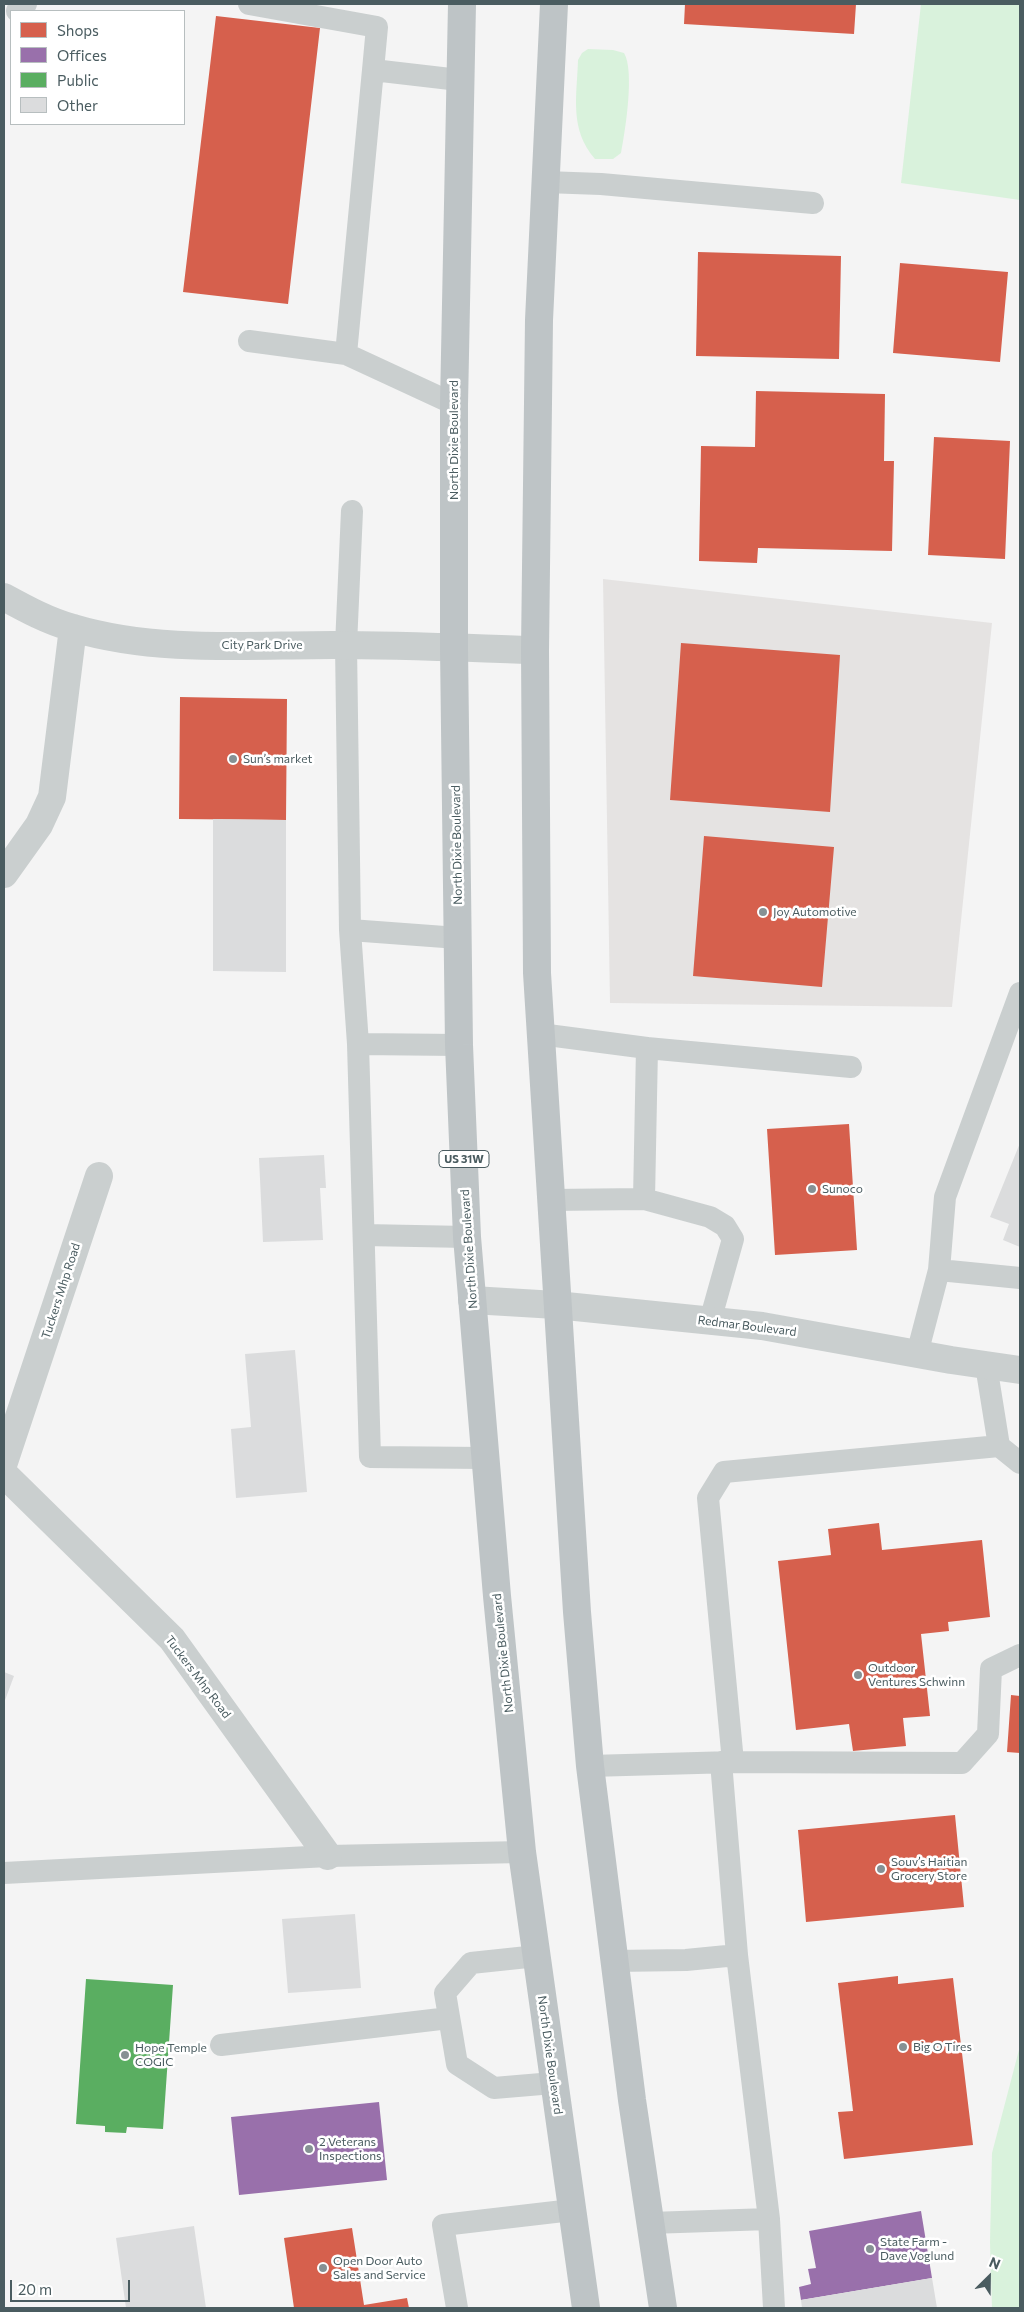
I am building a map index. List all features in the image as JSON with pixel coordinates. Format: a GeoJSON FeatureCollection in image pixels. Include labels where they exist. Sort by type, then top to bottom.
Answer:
{"type":"FeatureCollection","features":[{"type":"Feature","properties":{"kind":"highway","name":"North Dixie Boulevard"},"geometry":{"type":"LineString","coordinates":[[462,4],[454,404],[454,648],[458,1045],[467,1238],[485,1458],[522,1852],[586,2308]]}},
{"type":"Feature","properties":{"kind":"highway"},"geometry":{"type":"LineString","coordinates":[[554,4],[540,320],[534,650],[536,973],[556,1305],[577,1612],[590,1766],[614,1961],[663,2308]]}},
{"type":"Feature","properties":{"kind":"street","name":"City Park Drive"},"geometry":{"type":"LineString","coordinates":[[4,597],[38,615],[73,628],[112,637],[167,645],[346,645],[534,650]]}},
{"type":"Feature","properties":{"kind":"street"},"geometry":{"type":"LineString","coordinates":[[4,874],[39,825],[52,797],[73,628]]}},
{"type":"Feature","properties":{"kind":"street","name":"Tuckers Mhp Road"},"geometry":{"type":"LineString","coordinates":[[4,1462],[99,1176]]}},
{"type":"Feature","properties":{"kind":"street","name":"Redmar Boulevard"},"geometry":{"type":"LineString","coordinates":[[472,1300],[556,1305],[762,1326],[1020,1370]]}},
{"type":"Feature","properties":{"kind":"street","name":"Tuckers Mhp Road"},"geometry":{"type":"LineString","coordinates":[[4,1474],[172,1639],[328,1856]]}},
{"type":"Feature","properties":{"kind":"lane"},"geometry":{"type":"LineString","coordinates":[[249,4],[377,27],[346,354]]}},
{"type":"Feature","properties":{"kind":"lane"},"geometry":{"type":"LineString","coordinates":[[373,70],[459,80]]}},
{"type":"Feature","properties":{"kind":"lane"},"geometry":{"type":"LineString","coordinates":[[545,182],[601,184],[813,203]]}},
{"type":"Feature","properties":{"kind":"lane"},"geometry":{"type":"LineString","coordinates":[[249,341],[346,354],[454,404]]}},
{"type":"Feature","properties":{"kind":"lane"},"geometry":{"type":"LineString","coordinates":[[352,511],[346,645],[350,930],[358,1044],[370,1457],[485,1458]]}},
{"type":"Feature","properties":{"kind":"lane"},"geometry":{"type":"LineString","coordinates":[[350,930],[458,938]]}},
{"type":"Feature","properties":{"kind":"lane"},"geometry":{"type":"LineString","coordinates":[[918,1354],[938,1270],[945,1197],[1020,994]]}},
{"type":"Feature","properties":{"kind":"lane"},"geometry":{"type":"LineString","coordinates":[[540,1034],[647,1048],[851,1067]]}},
{"type":"Feature","properties":{"kind":"lane"},"geometry":{"type":"LineString","coordinates":[[358,1044],[458,1045]]}},
{"type":"Feature","properties":{"kind":"lane"},"geometry":{"type":"LineString","coordinates":[[644,1199],[647,1048]]}},
{"type":"Feature","properties":{"kind":"lane"},"geometry":{"type":"LineString","coordinates":[[550,1200],[644,1199],[710,1217],[724,1226],[733,1239],[710,1321]]}},
{"type":"Feature","properties":{"kind":"lane"},"geometry":{"type":"LineString","coordinates":[[364,1235],[467,1238]]}},
{"type":"Feature","properties":{"kind":"lane"},"geometry":{"type":"LineString","coordinates":[[938,1270],[1020,1278]]}},
{"type":"Feature","properties":{"kind":"lane"},"geometry":{"type":"LineString","coordinates":[[986,1365],[999,1446],[1020,1463]]}},
{"type":"Feature","properties":{"kind":"lane"},"geometry":{"type":"LineString","coordinates":[[774,2308],[769,2219],[737,1955],[727,1762],[708,1498],[724,1472],[999,1446]]}},
{"type":"Feature","properties":{"kind":"lane"},"geometry":{"type":"LineString","coordinates":[[590,1766],[727,1762],[962,1763],[988,1734],[991,1668],[1020,1655]]}},
{"type":"Feature","properties":{"kind":"lane"},"geometry":{"type":"LineString","coordinates":[[4,1872],[328,1856],[522,1852]]}},
{"type":"Feature","properties":{"kind":"lane"},"geometry":{"type":"LineString","coordinates":[[614,1961],[686,1960],[737,1955]]}},
{"type":"Feature","properties":{"kind":"lane"},"geometry":{"type":"LineString","coordinates":[[537,1956],[472,1963],[445,1993],[457,2064],[494,2088],[553,2083]]}},
{"type":"Feature","properties":{"kind":"lane"},"geometry":{"type":"LineString","coordinates":[[221,2045],[449,2018]]}},
{"type":"Feature","properties":{"kind":"lane"},"geometry":{"type":"LineString","coordinates":[[457,2308],[443,2225],[572,2210]]}},
{"type":"Feature","properties":{"kind":"lane"},"geometry":{"type":"LineString","coordinates":[[650,2223],[769,2219]]}},
{"type":"Feature","properties":{"kind":"shaded area"},"geometry":{"type":"Polygon","coordinates":[[[603,579],[992,623],[952,1007],[610,1003],[603,579]]]}},
{"type":"Feature","properties":{"kind":"green space"},"geometry":{"type":"Polygon","coordinates":[[[921,4],[1020,4],[1020,200],[901,183],[921,4]]]}},
{"type":"Feature","properties":{"kind":"green space"},"geometry":{"type":"Polygon","coordinates":[[[588,49],[613,50],[624,53],[627,62],[629,87],[625,131],[621,153],[613,159],[595,159],[581,136],[578,124],[576,99],[578,60],[582,53],[588,49]]]}},
{"type":"Feature","properties":{"kind":"green space"},"geometry":{"type":"Polygon","coordinates":[[[1020,2046],[1020,2308],[992,2308],[990,2242],[992,2153],[1020,2046]]]}},
{"type":"Feature","properties":{"kind":"building: Shops"},"geometry":{"type":"Polygon","coordinates":[[[685,4],[856,4],[854,34],[684,24],[685,4]]]}},
{"type":"Feature","properties":{"kind":"building: Shops"},"geometry":{"type":"Polygon","coordinates":[[[216,16],[320,28],[288,304],[183,292],[216,16]]]}},
{"type":"Feature","properties":{"kind":"building: Shops"},"geometry":{"type":"Polygon","coordinates":[[[698,252],[841,256],[839,359],[696,356],[698,252]]]}},
{"type":"Feature","properties":{"kind":"building: Shops"},"geometry":{"type":"Polygon","coordinates":[[[900,263],[1008,272],[1000,362],[893,353],[900,263]]]}},
{"type":"Feature","properties":{"kind":"building: Shops"},"geometry":{"type":"Polygon","coordinates":[[[756,391],[885,394],[884,461],[894,461],[892,551],[758,548],[757,563],[699,561],[701,446],[755,447],[756,391]]]}},
{"type":"Feature","properties":{"kind":"building: Shops"},"geometry":{"type":"Polygon","coordinates":[[[934,437],[1010,441],[1005,559],[928,555],[934,437]]]}},
{"type":"Feature","properties":{"kind":"building: Shops"},"geometry":{"type":"Polygon","coordinates":[[[681,643],[840,655],[830,812],[670,800],[681,643]]]}},
{"type":"Feature","properties":{"kind":"building: Shops","name":"Sun’s market"},"geometry":{"type":"Polygon","coordinates":[[[180,697],[287,699],[286,820],[179,819],[180,697]]]}},
{"type":"Feature","properties":{"kind":"building: Shops","name":"Joy Automotive"},"geometry":{"type":"Polygon","coordinates":[[[704,836],[834,847],[822,987],[693,976],[704,836]]]}},
{"type":"Feature","properties":{"kind":"building: Shops","name":"Sunoco"},"geometry":{"type":"Polygon","coordinates":[[[849,1124],[857,1250],[775,1255],[767,1129],[849,1124]]]}},
{"type":"Feature","properties":{"kind":"building: Shops","name":"Outdoor Ventures Schwinn"},"geometry":{"type":"Polygon","coordinates":[[[879,1523],[882,1550],[982,1540],[990,1617],[948,1622],[949,1631],[921,1634],[930,1716],[903,1718],[906,1746],[853,1751],[849,1724],[796,1730],[778,1561],[831,1555],[828,1529],[879,1523]]]}},
{"type":"Feature","properties":{"kind":"building: Shops"},"geometry":{"type":"Polygon","coordinates":[[[1011,1695],[1020,1696],[1020,1753],[1007,1752],[1011,1695]]]}},
{"type":"Feature","properties":{"kind":"building: Shops","name":"Souv’s Haitian Grocery Store"},"geometry":{"type":"Polygon","coordinates":[[[955,1815],[964,1907],[806,1922],[798,1830],[955,1815]]]}},
{"type":"Feature","properties":{"kind":"building: Shops","name":"Big O Tires"},"geometry":{"type":"Polygon","coordinates":[[[898,1976],[898,1984],[953,1978],[973,2145],[844,2159],[838,2112],[853,2111],[838,1983],[898,1976]]]}},
{"type":"Feature","properties":{"kind":"building: Shops","name":"Open Door Auto Sales and Service"},"geometry":{"type":"Polygon","coordinates":[[[352,2228],[364,2305],[407,2298],[409,2308],[294,2308],[284,2238],[352,2228]]]}},
{"type":"Feature","properties":{"kind":"building: Offices","name":"2 Veterans Inspections"},"geometry":{"type":"Polygon","coordinates":[[[379,2102],[387,2180],[239,2195],[231,2117],[379,2102]]]}},
{"type":"Feature","properties":{"kind":"building: Offices","name":"State Farm - Dave Voglund"},"geometry":{"type":"Polygon","coordinates":[[[921,2211],[932,2278],[801,2300],[799,2287],[811,2284],[808,2269],[816,2268],[809,2231],[921,2211]]]}},
{"type":"Feature","properties":{"kind":"building: Public","name":"Hope Temple COGIC"},"geometry":{"type":"Polygon","coordinates":[[[86,1979],[173,1985],[163,2129],[127,2127],[126,2133],[105,2132],[105,2126],[76,2124],[86,1979]]]}},
{"type":"Feature","properties":{"kind":"building: Other"},"geometry":{"type":"Polygon","coordinates":[[[213,819],[286,820],[286,972],[213,971],[213,819]]]}},
{"type":"Feature","properties":{"kind":"building: Other"},"geometry":{"type":"Polygon","coordinates":[[[1020,1143],[1020,1247],[1003,1240],[1009,1224],[990,1217],[1020,1143]]]}},
{"type":"Feature","properties":{"kind":"building: Other"},"geometry":{"type":"Polygon","coordinates":[[[324,1155],[326,1188],[320,1188],[323,1240],[263,1242],[259,1158],[324,1155]]]}},
{"type":"Feature","properties":{"kind":"building: Other"},"geometry":{"type":"Polygon","coordinates":[[[295,1350],[307,1492],[236,1498],[231,1429],[251,1427],[245,1354],[295,1350]]]}},
{"type":"Feature","properties":{"kind":"building: Other"},"geometry":{"type":"Polygon","coordinates":[[[4,1672],[14,1676],[4,1703],[4,1672]]]}},
{"type":"Feature","properties":{"kind":"building: Other"},"geometry":{"type":"Polygon","coordinates":[[[355,1914],[361,1988],[288,1993],[282,1919],[355,1914]]]}},
{"type":"Feature","properties":{"kind":"building: Other"},"geometry":{"type":"Polygon","coordinates":[[[194,2226],[206,2308],[126,2308],[116,2238],[194,2226]]]}},
{"type":"Feature","properties":{"kind":"building: Other"},"geometry":{"type":"Polygon","coordinates":[[[932,2278],[937,2308],[802,2308],[801,2300],[932,2278]]]}},
{"type":"Feature","properties":{"kind":"place","name":"Sun’s market"},"geometry":{"type":"Point","coordinates":[233,759]}},
{"type":"Feature","properties":{"kind":"place","name":"Joy Automotive"},"geometry":{"type":"Point","coordinates":[763,912]}},
{"type":"Feature","properties":{"kind":"place","name":"Sunoco"},"geometry":{"type":"Point","coordinates":[812,1189]}},
{"type":"Feature","properties":{"kind":"place","name":"Outdoor Ventures Schwinn"},"geometry":{"type":"Point","coordinates":[858,1675]}},
{"type":"Feature","properties":{"kind":"place","name":"Souv’s Haitian Grocery Store"},"geometry":{"type":"Point","coordinates":[881,1869]}},
{"type":"Feature","properties":{"kind":"place","name":"Big O Tires"},"geometry":{"type":"Point","coordinates":[903,2047]}},
{"type":"Feature","properties":{"kind":"place","name":"Hope Temple COGIC"},"geometry":{"type":"Point","coordinates":[125,2055]}},
{"type":"Feature","properties":{"kind":"place","name":"2 Veterans Inspections"},"geometry":{"type":"Point","coordinates":[309,2149]}},
{"type":"Feature","properties":{"kind":"place","name":"State Farm - Dave Voglund"},"geometry":{"type":"Point","coordinates":[870,2249]}},
{"type":"Feature","properties":{"kind":"place","name":"Open Door Auto Sales and Service"},"geometry":{"type":"Point","coordinates":[323,2268]}}]}
